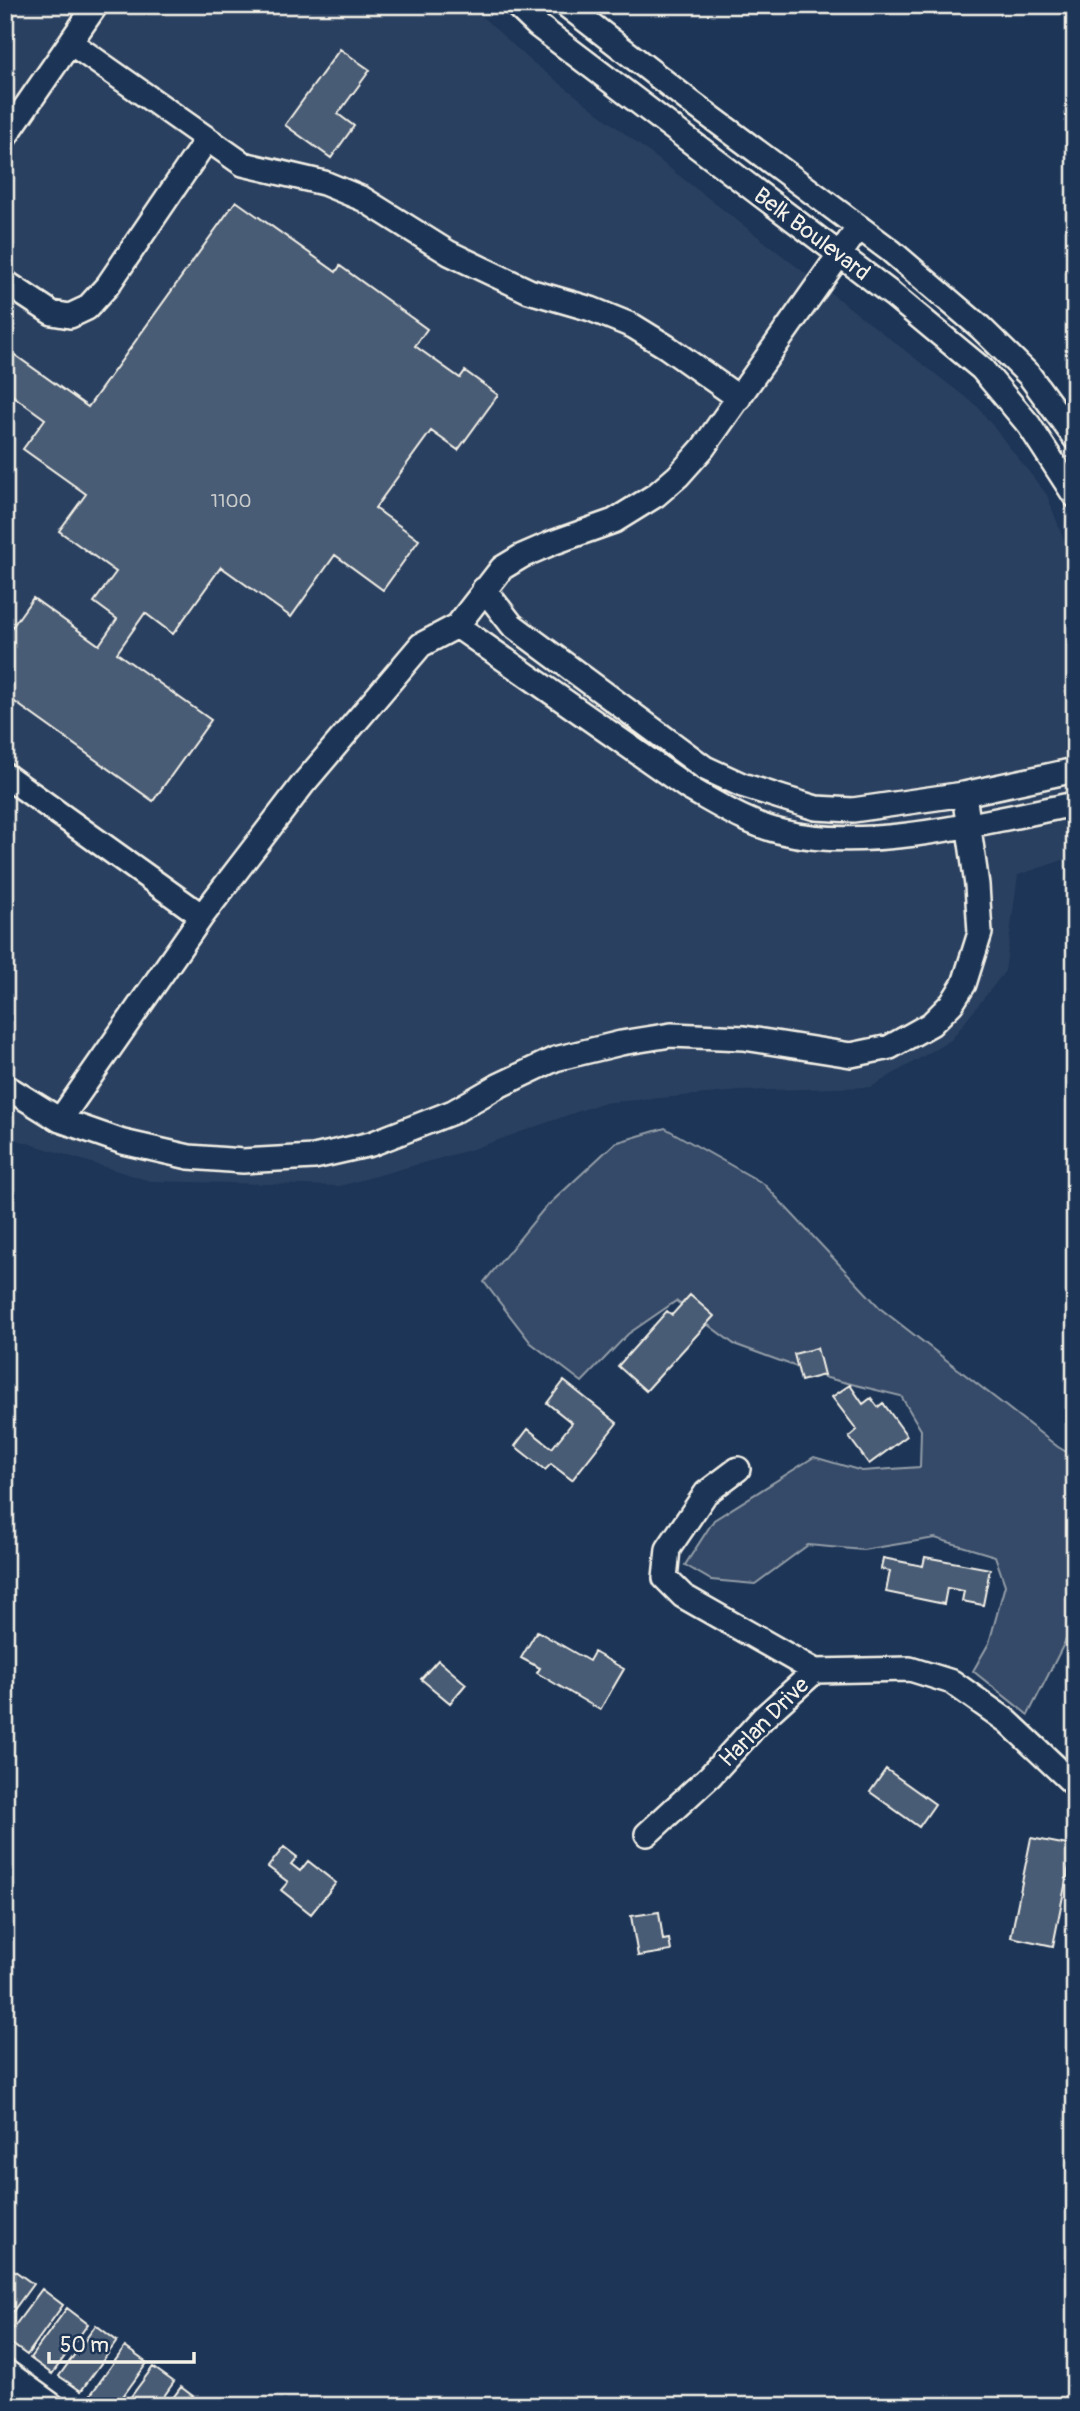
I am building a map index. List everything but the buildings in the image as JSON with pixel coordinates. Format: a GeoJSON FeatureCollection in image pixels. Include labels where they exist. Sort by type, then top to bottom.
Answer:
{"type":"FeatureCollection","features":[{"type":"Feature","properties":{"kind":"street"},"geometry":{"type":"LineString","coordinates":[[5,137],[96,5]]}},
{"type":"Feature","properties":{"kind":"street","name":"Belk Boulevard"},"geometry":{"type":"LineString","coordinates":[[516,5],[537,25],[839,254],[982,369],[1029,425],[1075,496]]}},
{"type":"Feature","properties":{"kind":"street","name":"Belk Boulevard"},"geometry":{"type":"LineString","coordinates":[[566,5],[891,251],[980,327],[1029,376],[1075,438]]}},
{"type":"Feature","properties":{"kind":"street"},"geometry":{"type":"LineString","coordinates":[[71,43],[243,164],[324,183],[363,199],[449,253],[529,291],[591,309],[633,326],[739,398]]}},
{"type":"Feature","properties":{"kind":"street"},"geometry":{"type":"LineString","coordinates":[[5,282],[52,313],[70,316],[87,307],[108,285],[207,139]]}},
{"type":"Feature","properties":{"kind":"street"},"geometry":{"type":"LineString","coordinates":[[60,1120],[202,916],[303,784],[421,645],[457,626],[502,568],[522,556],[614,520],[656,495],[678,476],[703,448],[859,227]]}},
{"type":"Feature","properties":{"kind":"street"},"geometry":{"type":"LineString","coordinates":[[484,589],[512,625],[705,768],[743,785],[816,808],[853,810],[964,794],[1075,771]]}},
{"type":"Feature","properties":{"kind":"street"},"geometry":{"type":"LineString","coordinates":[[457,626],[690,789],[731,812],[782,832],[835,838],[899,836],[1075,804]]}},
{"type":"Feature","properties":{"kind":"street"},"geometry":{"type":"LineString","coordinates":[[5,775],[202,916]]}},
{"type":"Feature","properties":{"kind":"street"},"geometry":{"type":"LineString","coordinates":[[5,1086],[60,1120],[123,1142],[189,1157],[243,1161],[314,1157],[371,1144],[453,1112],[498,1086],[555,1059],[671,1035],[744,1038],[851,1055],[890,1047],[931,1024],[952,1003],[964,984],[980,933],[977,885],[964,794]]}},
{"type":"Feature","properties":{"kind":"street"},"geometry":{"type":"LineString","coordinates":[[738,1469],[706,1493],[668,1549],[665,1578],[683,1596],[815,1671]]}},
{"type":"Feature","properties":{"kind":"street","name":"Harlan Drive"},"geometry":{"type":"LineString","coordinates":[[647,1834],[710,1776],[763,1718],[815,1671],[910,1670],[952,1682],[1007,1721],[1075,1786]]}},
{"type":"Feature","properties":{"kind":"street"},"geometry":{"type":"LineString","coordinates":[[5,2371],[53,2406]]}},
{"type":"Feature","properties":{"kind":"shaded area"},"geometry":{"type":"Polygon","coordinates":[[[5,5],[469,5],[531,61],[978,407],[1047,495],[1075,570],[1075,856],[1018,875],[1005,971],[951,1040],[871,1087],[741,1091],[602,1103],[473,1149],[340,1186],[150,1181],[5,1136],[5,5]]]}},
{"type":"Feature","properties":{"kind":"shaded area"},"geometry":{"type":"Polygon","coordinates":[[[665,1128],[764,1184],[881,1309],[1058,1447],[1075,1457],[1075,1622],[1028,1715],[973,1671],[989,1643],[1005,1585],[995,1556],[935,1538],[863,1550],[808,1545],[755,1584],[711,1580],[685,1565],[714,1520],[814,1457],[862,1471],[920,1467],[921,1430],[901,1396],[827,1378],[734,1344],[676,1301],[628,1334],[582,1382],[531,1343],[484,1282],[543,1210],[615,1143],[665,1128]]]}}]}
